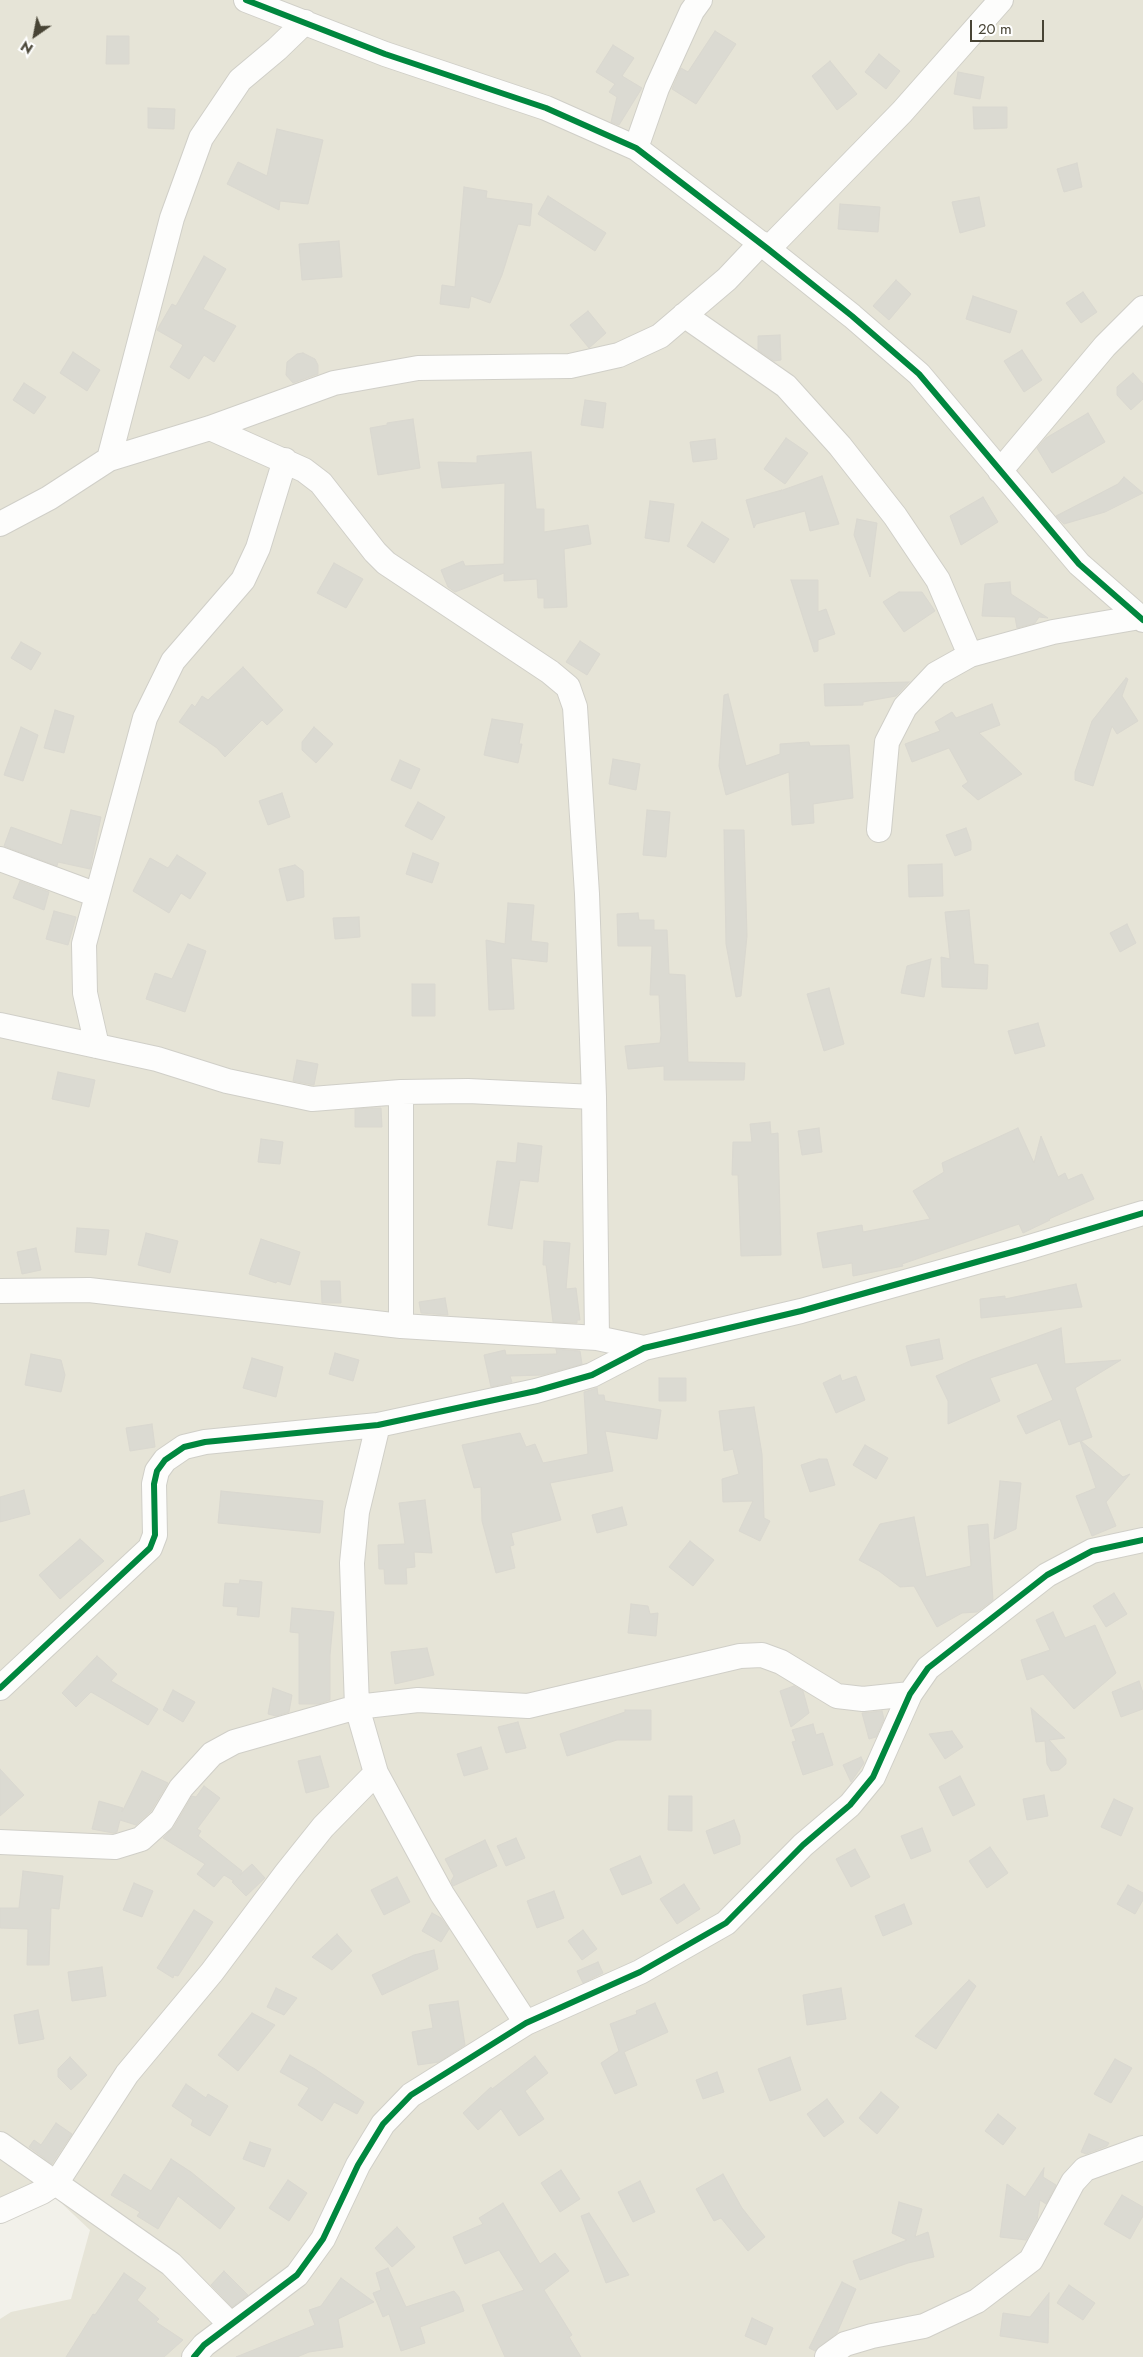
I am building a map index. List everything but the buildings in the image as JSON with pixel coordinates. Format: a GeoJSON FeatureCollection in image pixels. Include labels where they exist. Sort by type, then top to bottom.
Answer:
{"type":"FeatureCollection","features":[{"type":"Feature","properties":{"kind":"street"},"geometry":{"type":"LineString","coordinates":[[246,0],[293,12],[385,54],[546,108],[636,148],[852,316],[919,374],[1079,564],[1142,618]]}},
{"type":"Feature","properties":{"kind":"street"},"geometry":{"type":"LineString","coordinates":[[636,148],[657,88],[692,11],[700,0]]}},
{"type":"Feature","properties":{"kind":"street"},"geometry":{"type":"LineString","coordinates":[[0,524],[49,498],[109,459],[210,428],[334,383],[409,369],[507,365],[570,366],[619,355],[660,336],[764,246],[902,112],[1001,0]]}},
{"type":"Feature","properties":{"kind":"street"},"geometry":{"type":"LineString","coordinates":[[109,459],[172,218],[201,138],[240,80],[277,49],[293,12]]}},
{"type":"Feature","properties":{"kind":"street"},"geometry":{"type":"LineString","coordinates":[[1000,471],[1105,346],[1143,308]]}},
{"type":"Feature","properties":{"kind":"street"},"geometry":{"type":"LineString","coordinates":[[684,315],[786,386],[840,446],[896,516],[938,580],[970,655]]}},
{"type":"Feature","properties":{"kind":"street"},"geometry":{"type":"LineString","coordinates":[[210,428],[304,470],[321,484],[386,564],[550,672],[568,687],[575,707],[587,894],[594,1097],[598,1338]]}},
{"type":"Feature","properties":{"kind":"street"},"geometry":{"type":"LineString","coordinates":[[97,1046],[85,993],[84,944],[146,718],[173,661],[243,580],[258,548],[285,460]]}},
{"type":"Feature","properties":{"kind":"street"},"geometry":{"type":"LineString","coordinates":[[879,830],[887,742],[905,707],[936,674],[970,655],[1053,632],[1142,618]]}},
{"type":"Feature","properties":{"kind":"street"},"geometry":{"type":"LineString","coordinates":[[0,858],[97,895]]}},
{"type":"Feature","properties":{"kind":"street"},"geometry":{"type":"LineString","coordinates":[[0,1025],[158,1059],[227,1081],[312,1099],[402,1092],[468,1091],[594,1097]]}},
{"type":"Feature","properties":{"kind":"street"},"geometry":{"type":"LineString","coordinates":[[401,1326],[402,1092]]}},
{"type":"Feature","properties":{"kind":"street"},"geometry":{"type":"LineString","coordinates":[[0,1688],[150,1548],[155,1535],[154,1484],[157,1471],[165,1460],[184,1447],[206,1442],[378,1425],[536,1391],[592,1374],[644,1348],[801,1311],[1023,1249],[1143,1213]]}},
{"type":"Feature","properties":{"kind":"street"},"geometry":{"type":"LineString","coordinates":[[0,1291],[89,1290],[401,1326],[598,1338],[644,1348]]}},
{"type":"Feature","properties":{"kind":"street"},"geometry":{"type":"LineString","coordinates":[[378,1425],[357,1512],[352,1562],[356,1706],[376,1773],[442,1894],[526,2023]]}},
{"type":"Feature","properties":{"kind":"street"},"geometry":{"type":"LineString","coordinates":[[194,2357],[204,2346],[297,2275],[323,2239],[358,2165],[383,2124],[396,2108],[411,2095],[526,2023],[640,1972],[726,1923],[803,1845],[850,1805],[873,1777],[910,1694],[928,1668],[1047,1575],[1092,1551],[1143,1540]]}},
{"type":"Feature","properties":{"kind":"street"},"geometry":{"type":"LineString","coordinates":[[0,1842],[115,1847],[141,1839],[162,1820],[181,1788],[212,1754],[234,1742],[356,1706],[418,1700],[528,1706],[740,1656],[762,1655],[781,1662],[837,1696],[863,1699],[910,1694]]}},
{"type":"Feature","properties":{"kind":"street"},"geometry":{"type":"LineString","coordinates":[[0,2211],[42,2192],[57,2182],[127,2074],[212,1972],[323,1827],[376,1773]]}},
{"type":"Feature","properties":{"kind":"street"},"geometry":{"type":"LineString","coordinates":[[0,2144],[57,2182],[171,2264],[232,2324]]}},
{"type":"Feature","properties":{"kind":"street"},"geometry":{"type":"LineString","coordinates":[[828,2357],[845,2344],[872,2336],[924,2326],[976,2301],[1031,2260],[1073,2182],[1085,2169],[1143,2148]]}},
{"type":"Feature","properties":{"kind":"shaded area"},"geometry":{"type":"Polygon","coordinates":[[[0,0],[1143,0],[1143,2357],[0,2357],[0,2319],[11,2312],[71,2299],[90,2230],[40,2183],[0,2210],[0,0]]]}},
{"type":"Feature","properties":{"kind":"cycle path"},"geometry":{"type":"LineString","coordinates":[[246,0],[385,54],[546,108],[636,148],[852,316],[919,374],[1079,564],[1143,620]]}},
{"type":"Feature","properties":{"kind":"cycle path"},"geometry":{"type":"LineString","coordinates":[[0,1688],[150,1548],[155,1535],[154,1484],[157,1471],[165,1460],[184,1447],[205,1442],[378,1425],[536,1391],[592,1375],[644,1348],[801,1311],[1023,1249],[1143,1213]]}},
{"type":"Feature","properties":{"kind":"cycle path"},"geometry":{"type":"LineString","coordinates":[[194,2357],[204,2345],[297,2275],[323,2239],[358,2165],[383,2124],[411,2095],[526,2023],[640,1972],[726,1923],[803,1845],[850,1805],[873,1777],[910,1694],[928,1668],[1047,1575],[1092,1551],[1143,1540]]}}]}
